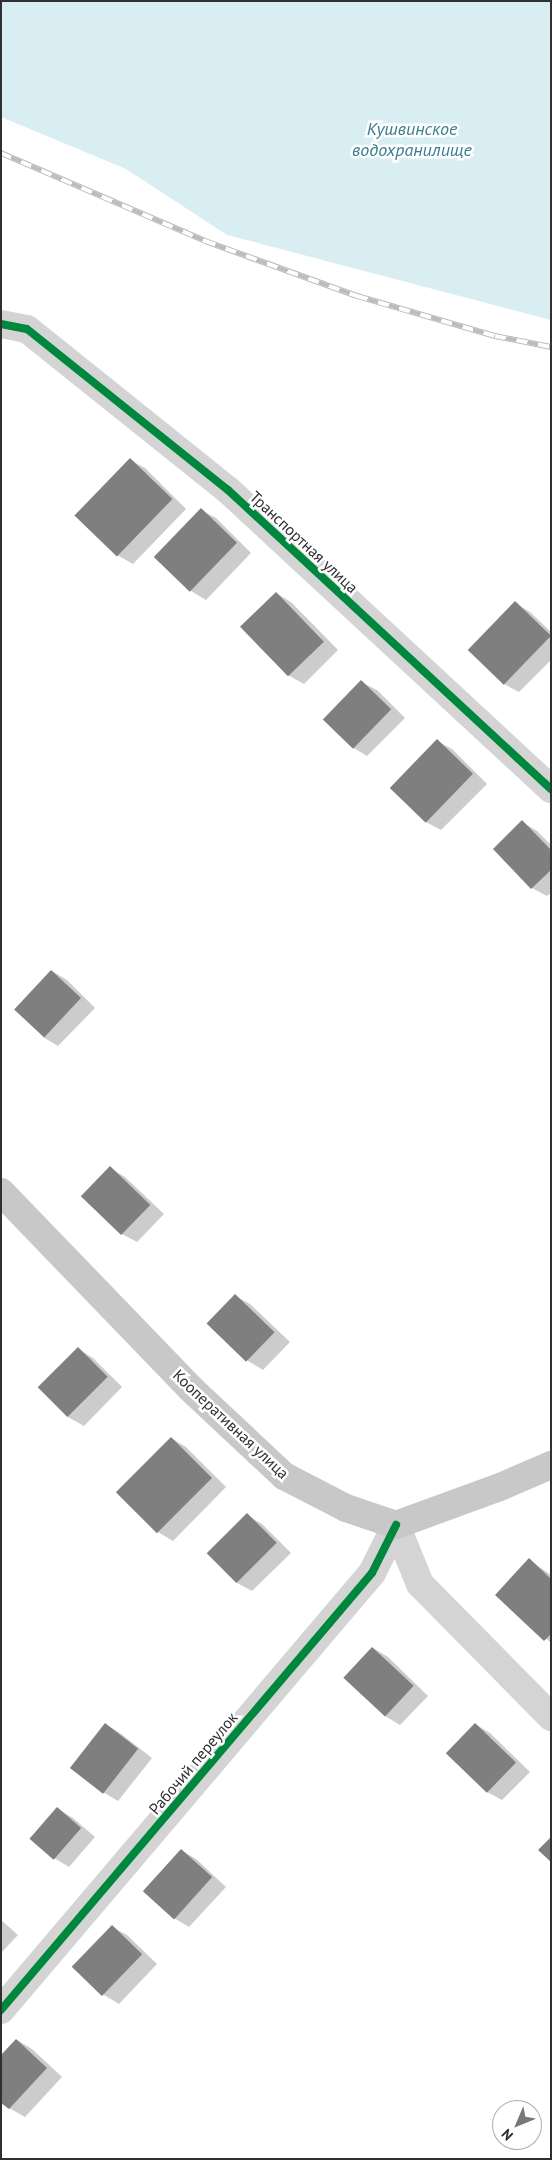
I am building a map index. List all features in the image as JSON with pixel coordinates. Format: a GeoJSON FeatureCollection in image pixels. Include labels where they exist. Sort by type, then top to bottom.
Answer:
{"type":"FeatureCollection","features":[{"type":"Feature","properties":{"kind":"main road","name":"Кооперативная улица"},"geometry":{"type":"LineString","coordinates":[[1,1192],[190,1388],[284,1476],[346,1508],[396,1525]]}},
{"type":"Feature","properties":{"kind":"main road"},"geometry":{"type":"LineString","coordinates":[[396,1525],[551,1466]]}},
{"type":"Feature","properties":{"kind":"street","name":"Транспортная улица"},"geometry":{"type":"LineString","coordinates":[[14,327],[228,490],[551,789]]}},
{"type":"Feature","properties":{"kind":"street"},"geometry":{"type":"LineString","coordinates":[[396,1525],[420,1584],[551,1717]]}},
{"type":"Feature","properties":{"kind":"street","name":"Рабочий переулок"},"geometry":{"type":"LineString","coordinates":[[1,2010],[372,1573],[396,1525]]}},
{"type":"Feature","properties":{"kind":"water","name":"Кушвинское водохранилище"},"geometry":{"type":"Polygon","coordinates":[[[1,1],[551,1],[551,320],[227,235],[126,169],[1,117],[1,1]]]}},
{"type":"Feature","properties":{"kind":"building"},"geometry":{"type":"Polygon","coordinates":[[[130,458],[172,499],[117,557],[74,516],[130,458]]]}},
{"type":"Feature","properties":{"kind":"building"},"geometry":{"type":"Polygon","coordinates":[[[201,508],[237,543],[190,592],[154,557],[201,508]]]}},
{"type":"Feature","properties":{"kind":"building"},"geometry":{"type":"Polygon","coordinates":[[[276,592],[324,642],[288,676],[240,627],[276,592]]]}},
{"type":"Feature","properties":{"kind":"building"},"geometry":{"type":"Polygon","coordinates":[[[515,601],[551,636],[504,685],[468,650],[515,601]]]}},
{"type":"Feature","properties":{"kind":"building"},"geometry":{"type":"Polygon","coordinates":[[[361,680],[391,709],[353,749],[323,720],[361,680]]]}},
{"type":"Feature","properties":{"kind":"building"},"geometry":{"type":"Polygon","coordinates":[[[437,739],[473,774],[426,823],[390,788],[437,739]]]}},
{"type":"Feature","properties":{"kind":"building"},"geometry":{"type":"Polygon","coordinates":[[[522,820],[551,850],[551,870],[531,889],[493,849],[522,820]]]}},
{"type":"Feature","properties":{"kind":"building"},"geometry":{"type":"Polygon","coordinates":[[[51,970],[81,998],[44,1037],[14,1009],[51,970]]]}},
{"type":"Feature","properties":{"kind":"building"},"geometry":{"type":"Polygon","coordinates":[[[110,1166],[150,1205],[121,1235],[81,1196],[110,1166]]]}},
{"type":"Feature","properties":{"kind":"building"},"geometry":{"type":"Polygon","coordinates":[[[235,1294],[275,1332],[246,1362],[207,1323],[235,1294]]]}},
{"type":"Feature","properties":{"kind":"building"},"geometry":{"type":"Polygon","coordinates":[[[78,1347],[108,1377],[67,1417],[38,1387],[78,1347]]]}},
{"type":"Feature","properties":{"kind":"building"},"geometry":{"type":"Polygon","coordinates":[[[171,1437],[212,1478],[157,1533],[116,1492],[171,1437]]]}},
{"type":"Feature","properties":{"kind":"building"},"geometry":{"type":"Polygon","coordinates":[[[247,1513],[277,1543],[236,1583],[207,1553],[247,1513]]]}},
{"type":"Feature","properties":{"kind":"building"},"geometry":{"type":"Polygon","coordinates":[[[529,1558],[551,1579],[551,1634],[544,1641],[495,1595],[529,1558]]]}},
{"type":"Feature","properties":{"kind":"building"},"geometry":{"type":"Polygon","coordinates":[[[372,1647],[414,1686],[385,1717],[343,1678],[372,1647]]]}},
{"type":"Feature","properties":{"kind":"building"},"geometry":{"type":"Polygon","coordinates":[[[105,1723],[138,1749],[103,1794],[70,1768],[105,1723]]]}},
{"type":"Feature","properties":{"kind":"building"},"geometry":{"type":"Polygon","coordinates":[[[475,1723],[516,1763],[487,1793],[446,1753],[475,1723]]]}},
{"type":"Feature","properties":{"kind":"building"},"geometry":{"type":"Polygon","coordinates":[[[57,1807],[81,1828],[54,1860],[29,1839],[57,1807]]]}},
{"type":"Feature","properties":{"kind":"building"},"geometry":{"type":"Polygon","coordinates":[[[551,1837],[551,1862],[538,1850],[551,1837]]]}},
{"type":"Feature","properties":{"kind":"building"},"geometry":{"type":"Polygon","coordinates":[[[181,1849],[212,1877],[174,1919],[143,1891],[181,1849]]]}},
{"type":"Feature","properties":{"kind":"building"},"geometry":{"type":"Polygon","coordinates":[[[112,1925],[142,1954],[102,1996],[72,1967],[112,1925]]]}},
{"type":"Feature","properties":{"kind":"building"},"geometry":{"type":"Polygon","coordinates":[[[16,2039],[47,2068],[9,2109],[1,2103],[1,2055],[16,2039]]]}},
{"type":"Feature","properties":{"kind":"railway"},"geometry":{"type":"LineString","coordinates":[[1,153],[205,241],[357,296],[495,336],[551,347]]}},
{"type":"Feature","properties":{"kind":"cycle path"},"geometry":{"type":"LineString","coordinates":[[1,324],[27,329],[228,490],[551,789]]}},
{"type":"Feature","properties":{"kind":"cycle path"},"geometry":{"type":"LineString","coordinates":[[1,2010],[372,1573],[396,1525]]}}]}
